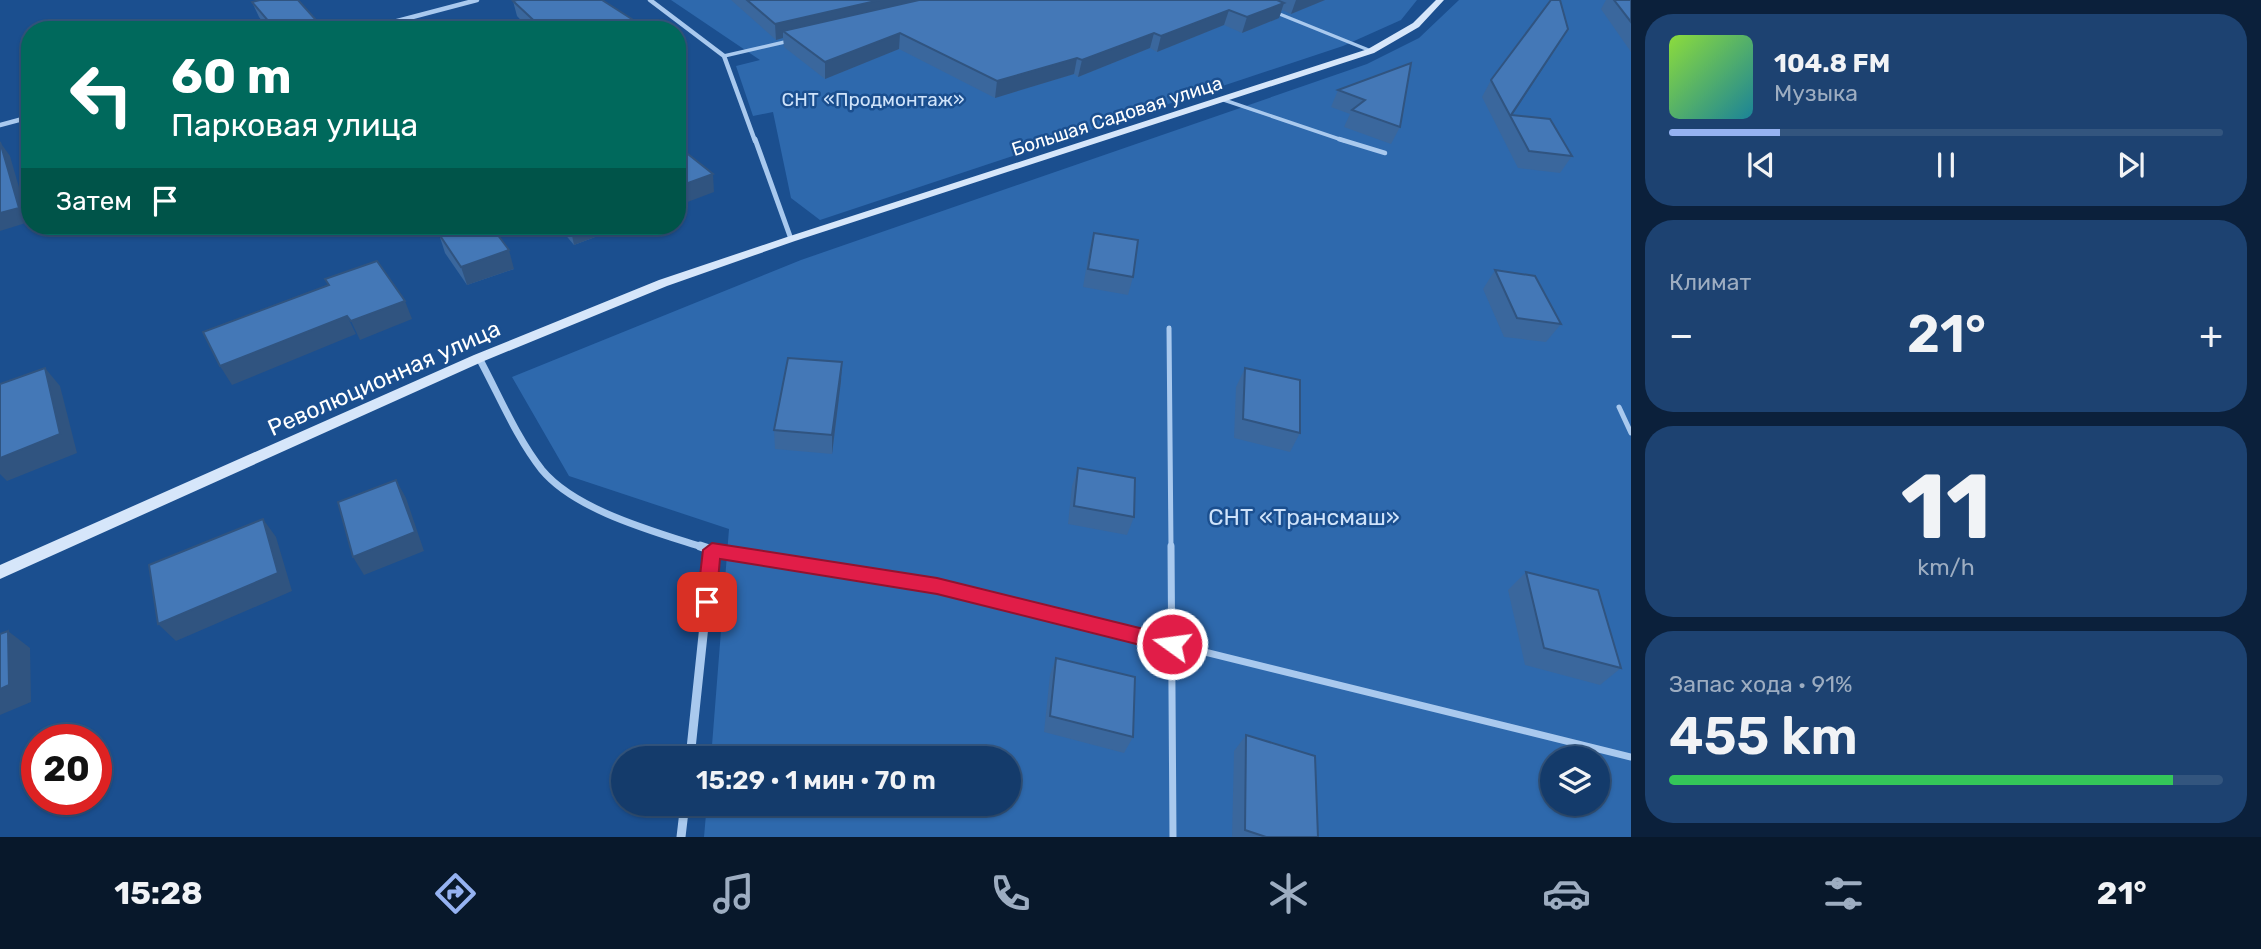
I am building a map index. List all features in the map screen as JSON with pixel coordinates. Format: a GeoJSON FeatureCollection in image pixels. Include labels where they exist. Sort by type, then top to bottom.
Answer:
{"type":"FeatureCollection","features":[{"type":"Feature","properties":{"kind":"street"},"geometry":{"type":"LineString","coordinates":[[397,21],[477,0]]}},
{"type":"Feature","properties":{"kind":"street"},"geometry":{"type":"LineString","coordinates":[[650,0],[678,21]]}},
{"type":"Feature","properties":{"kind":"street","name":"Большая Садовая улица"},"geometry":{"type":"LineString","coordinates":[[791,239],[1371,51],[1416,25],[1440,0]]}},
{"type":"Feature","properties":{"kind":"street"},"geometry":{"type":"LineString","coordinates":[[686,27],[724,56],[791,239]]}},
{"type":"Feature","properties":{"kind":"street"},"geometry":{"type":"LineString","coordinates":[[0,125],[21,119]]}},
{"type":"Feature","properties":{"kind":"street","name":"Революционная улица"},"geometry":{"type":"LineString","coordinates":[[0,572],[479,358],[663,283],[791,239]]}},
{"type":"Feature","properties":{"kind":"street"},"geometry":{"type":"LineString","coordinates":[[479,358],[543,472],[581,498],[649,529],[712,550],[691,746]]}},
{"type":"Feature","properties":{"kind":"street"},"geometry":{"type":"LineString","coordinates":[[681,837],[683,816]]}},
{"type":"Feature","properties":{"kind":"lane"},"geometry":{"type":"LineString","coordinates":[[1270,10],[1371,51]]}},
{"type":"Feature","properties":{"kind":"lane"},"geometry":{"type":"LineString","coordinates":[[724,56],[791,40]]}},
{"type":"Feature","properties":{"kind":"lane"},"geometry":{"type":"LineString","coordinates":[[1224,100],[1290,125],[1385,153]]}},
{"type":"Feature","properties":{"kind":"lane"},"geometry":{"type":"LineString","coordinates":[[1169,328],[1173,837]]}},
{"type":"Feature","properties":{"kind":"lane"},"geometry":{"type":"LineString","coordinates":[[1619,407],[1631,433]]}},
{"type":"Feature","properties":{"kind":"lane"},"geometry":{"type":"LineString","coordinates":[[712,550],[937,586],[1631,757]]}},
{"type":"Feature","properties":{"kind":"green space","name":"СНТ «Продмонтаж»"},"geometry":{"type":"Polygon","coordinates":[[[671,0],[1417,0],[1401,20],[1343,46],[820,220],[791,198],[773,112],[753,116],[736,66],[760,60],[671,0]]]}},
{"type":"Feature","properties":{"kind":"green space","name":"СНТ «Трансмаш»"},"geometry":{"type":"Polygon","coordinates":[[[1459,0],[1631,0],[1631,837],[704,837],[706,816],[1021,816],[1021,746],[712,746],[729,529],[569,476],[512,377],[801,260],[1367,64],[1419,38],[1459,0]]]}},
{"type":"Feature","properties":{"kind":"building"},"geometry":{"type":"Polygon","coordinates":[[[298,0],[317,21],[268,21],[252,2],[298,0]]]}},
{"type":"Feature","properties":{"kind":"building"},"geometry":{"type":"Polygon","coordinates":[[[602,0],[635,21],[534,21],[513,1],[602,0]]]}},
{"type":"Feature","properties":{"kind":"building"},"geometry":{"type":"Polygon","coordinates":[[[747,0],[880,0],[775,24],[747,0]]]}},
{"type":"Feature","properties":{"kind":"building"},"geometry":{"type":"Polygon","coordinates":[[[919,0],[1277,0],[1284,3],[1247,17],[1229,10],[1161,36],[1154,33],[1082,60],[1077,58],[997,81],[900,33],[825,62],[783,31],[919,0]]]}},
{"type":"Feature","properties":{"kind":"building"},"geometry":{"type":"Polygon","coordinates":[[[1551,0],[1560,0],[1568,29],[1511,115],[1550,119],[1572,156],[1529,151],[1491,80],[1551,0]]]}},
{"type":"Feature","properties":{"kind":"building"},"geometry":{"type":"Polygon","coordinates":[[[1614,0],[1631,0],[1631,22],[1614,0]]]}},
{"type":"Feature","properties":{"kind":"building"},"geometry":{"type":"Polygon","coordinates":[[[1411,63],[1400,127],[1352,110],[1365,100],[1338,90],[1411,63]]]}},
{"type":"Feature","properties":{"kind":"building"},"geometry":{"type":"Polygon","coordinates":[[[0,142],[19,208],[0,213],[0,142]]]}},
{"type":"Feature","properties":{"kind":"building"},"geometry":{"type":"Polygon","coordinates":[[[686,153],[713,174],[686,184],[686,153]]]}},
{"type":"Feature","properties":{"kind":"building"},"geometry":{"type":"Polygon","coordinates":[[[1094,233],[1138,240],[1133,277],[1088,269],[1094,233]]]}},
{"type":"Feature","properties":{"kind":"building"},"geometry":{"type":"Polygon","coordinates":[[[440,235],[498,235],[509,250],[461,267],[440,235]]]}},
{"type":"Feature","properties":{"kind":"building"},"geometry":{"type":"Polygon","coordinates":[[[377,261],[405,301],[351,321],[347,316],[220,366],[203,332],[329,285],[325,279],[377,261]]]}},
{"type":"Feature","properties":{"kind":"building"},"geometry":{"type":"Polygon","coordinates":[[[1495,270],[1535,276],[1561,324],[1517,318],[1495,270]]]}},
{"type":"Feature","properties":{"kind":"building"},"geometry":{"type":"Polygon","coordinates":[[[788,358],[842,362],[832,435],[774,430],[788,358]]]}},
{"type":"Feature","properties":{"kind":"building"},"geometry":{"type":"Polygon","coordinates":[[[45,368],[60,434],[0,458],[0,384],[45,368]]]}},
{"type":"Feature","properties":{"kind":"building"},"geometry":{"type":"Polygon","coordinates":[[[1245,368],[1300,380],[1300,433],[1243,419],[1245,368]]]}},
{"type":"Feature","properties":{"kind":"building"},"geometry":{"type":"Polygon","coordinates":[[[1078,468],[1135,478],[1134,517],[1074,506],[1078,468]]]}},
{"type":"Feature","properties":{"kind":"building"},"geometry":{"type":"Polygon","coordinates":[[[396,480],[415,532],[353,557],[338,502],[396,480]]]}},
{"type":"Feature","properties":{"kind":"building"},"geometry":{"type":"Polygon","coordinates":[[[263,519],[278,573],[158,624],[149,565],[263,519]]]}},
{"type":"Feature","properties":{"kind":"building"},"geometry":{"type":"Polygon","coordinates":[[[1526,572],[1598,590],[1621,668],[1544,648],[1526,572]]]}},
{"type":"Feature","properties":{"kind":"building"},"geometry":{"type":"Polygon","coordinates":[[[8,631],[9,685],[0,689],[0,634],[8,631]]]}},
{"type":"Feature","properties":{"kind":"building"},"geometry":{"type":"Polygon","coordinates":[[[1056,658],[1135,677],[1133,737],[1050,716],[1056,658]]]}},
{"type":"Feature","properties":{"kind":"building"},"geometry":{"type":"Polygon","coordinates":[[[1246,735],[1315,756],[1318,837],[1266,837],[1245,830],[1246,735]]]}},
{"type":"Feature","properties":{"kind":"route"},"geometry":{"type":"LineString","coordinates":[[707,602],[712,550],[937,586],[1172,644]]}}]}
